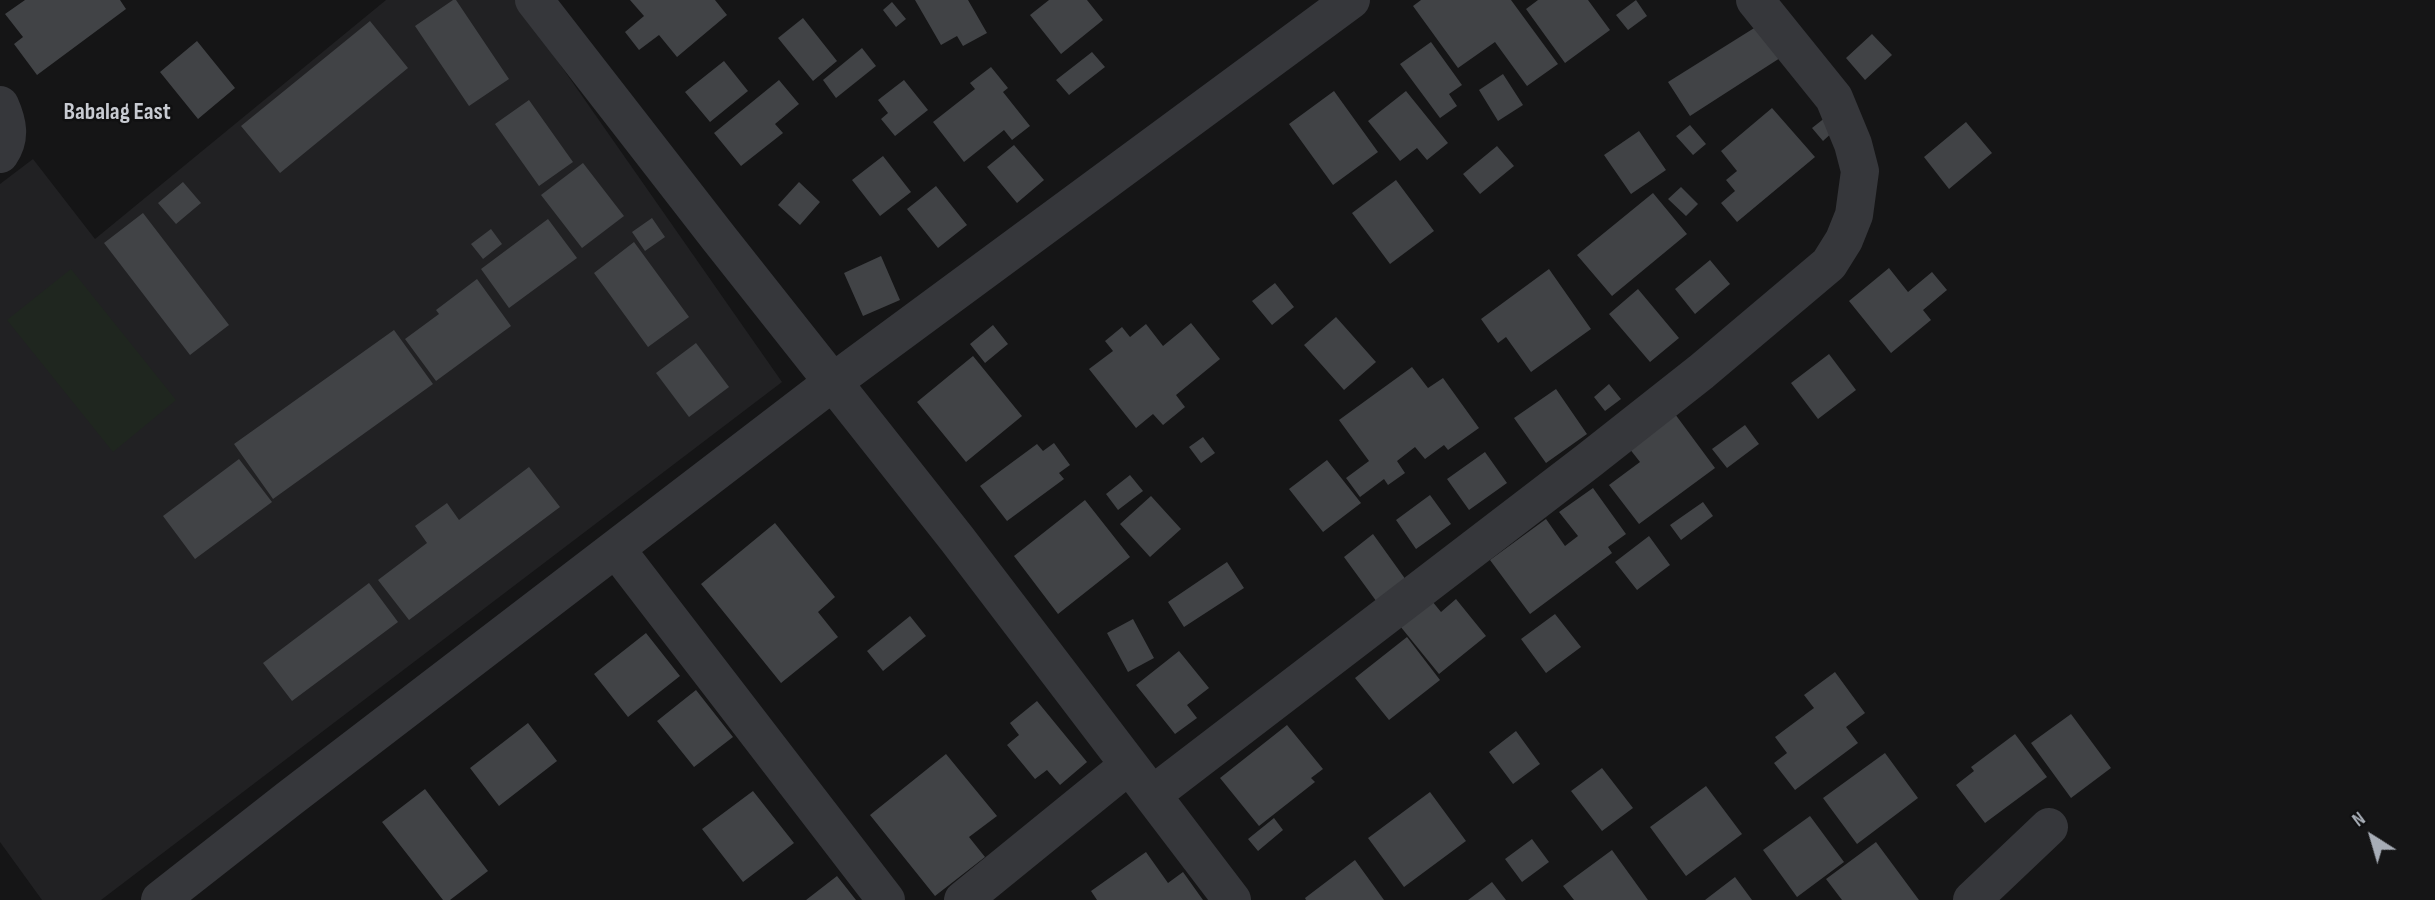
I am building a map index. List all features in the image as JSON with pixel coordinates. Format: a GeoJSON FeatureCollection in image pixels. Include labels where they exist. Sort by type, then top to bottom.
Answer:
{"type":"FeatureCollection","features":[{"type":"Feature","properties":{"kind":"street"},"geometry":{"type":"LineString","coordinates":[[534,0],[957,539],[1232,900]]}},
{"type":"Feature","properties":{"kind":"street"},"geometry":{"type":"LineString","coordinates":[[160,900],[833,382],[1351,0]]}},
{"type":"Feature","properties":{"kind":"street"},"geometry":{"type":"LineString","coordinates":[[1152,795],[1598,453],[1701,372],[1829,264],[1844,240],[1853,215],[1860,171],[1857,158],[1834,98],[1755,0]]}},
{"type":"Feature","properties":{"kind":"street"},"geometry":{"type":"LineString","coordinates":[[0,105],[7,121],[7,144],[0,155]]}},
{"type":"Feature","properties":{"kind":"street"},"geometry":{"type":"LineString","coordinates":[[616,549],[886,900]]}},
{"type":"Feature","properties":{"kind":"street"},"geometry":{"type":"LineString","coordinates":[[963,900],[1129,765]]}},
{"type":"Feature","properties":{"kind":"street"},"geometry":{"type":"LineString","coordinates":[[1972,900],[2049,827]]}},
{"type":"Feature","properties":{"kind":"shaded area"},"geometry":{"type":"Polygon","coordinates":[[[386,0],[515,0],[782,382],[101,900],[42,900],[0,842],[0,184],[33,159],[95,239],[386,0]]]}},
{"type":"Feature","properties":{"kind":"shaded area"},"geometry":{"type":"Polygon","coordinates":[[[71,269],[176,400],[113,452],[7,320],[71,269]]]}},
{"type":"Feature","properties":{"kind":"building"},"geometry":{"type":"Polygon","coordinates":[[[25,0],[120,0],[126,9],[37,75],[14,44],[23,37],[5,14],[25,0]]]}},
{"type":"Feature","properties":{"kind":"building"},"geometry":{"type":"Polygon","coordinates":[[[456,0],[509,79],[469,106],[415,26],[456,0]]]}},
{"type":"Feature","properties":{"kind":"building"},"geometry":{"type":"Polygon","coordinates":[[[630,0],[715,0],[727,15],[677,57],[659,35],[639,50],[625,32],[644,16],[630,0]]]}},
{"type":"Feature","properties":{"kind":"building"},"geometry":{"type":"Polygon","coordinates":[[[915,0],[968,0],[987,33],[963,46],[957,36],[941,45],[915,0]]]}},
{"type":"Feature","properties":{"kind":"building"},"geometry":{"type":"Polygon","coordinates":[[[1049,0],[1087,0],[1103,20],[1061,54],[1030,15],[1049,0]]]}},
{"type":"Feature","properties":{"kind":"building"},"geometry":{"type":"Polygon","coordinates":[[[1421,0],[1511,0],[1558,64],[1527,86],[1495,42],[1458,68],[1413,6],[1421,0]]]}},
{"type":"Feature","properties":{"kind":"building"},"geometry":{"type":"Polygon","coordinates":[[[1538,0],[1588,0],[1610,30],[1565,63],[1526,9],[1538,0]]]}},
{"type":"Feature","properties":{"kind":"building"},"geometry":{"type":"Polygon","coordinates":[[[1636,0],[1647,16],[1628,30],[1616,15],[1636,0]]]}},
{"type":"Feature","properties":{"kind":"building"},"geometry":{"type":"Polygon","coordinates":[[[892,2],[906,19],[896,27],[883,10],[892,2]]]}},
{"type":"Feature","properties":{"kind":"building"},"geometry":{"type":"Polygon","coordinates":[[[803,18],[837,61],[813,81],[778,38],[803,18]]]}},
{"type":"Feature","properties":{"kind":"building"},"geometry":{"type":"Polygon","coordinates":[[[370,21],[408,68],[280,173],[241,126],[370,21]]]}},
{"type":"Feature","properties":{"kind":"building"},"geometry":{"type":"Polygon","coordinates":[[[1759,25],[1780,58],[1690,116],[1668,82],[1759,25]]]}},
{"type":"Feature","properties":{"kind":"building"},"geometry":{"type":"Polygon","coordinates":[[[1872,34],[1892,55],[1865,80],[1846,58],[1872,34]]]}},
{"type":"Feature","properties":{"kind":"building"},"geometry":{"type":"Polygon","coordinates":[[[197,41],[235,88],[198,119],[160,72],[197,41]]]}},
{"type":"Feature","properties":{"kind":"building"},"geometry":{"type":"Polygon","coordinates":[[[1431,42],[1462,85],[1449,94],[1457,106],[1440,118],[1400,64],[1431,42]]]}},
{"type":"Feature","properties":{"kind":"building"},"geometry":{"type":"Polygon","coordinates":[[[862,48],[876,66],[836,98],[823,80],[862,48]]]}},
{"type":"Feature","properties":{"kind":"building"},"geometry":{"type":"Polygon","coordinates":[[[1092,52],[1105,67],[1069,95],[1056,80],[1092,52]]]}},
{"type":"Feature","properties":{"kind":"building"},"geometry":{"type":"Polygon","coordinates":[[[724,61],[748,91],[710,122],[685,92],[724,61]]]}},
{"type":"Feature","properties":{"kind":"building"},"geometry":{"type":"Polygon","coordinates":[[[991,67],[1008,88],[1003,92],[1030,126],[1012,140],[1004,130],[964,162],[933,122],[975,89],[970,83],[991,67]]]}},
{"type":"Feature","properties":{"kind":"building"},"geometry":{"type":"Polygon","coordinates":[[[1503,74],[1523,105],[1498,121],[1479,90],[1503,74]]]}},
{"type":"Feature","properties":{"kind":"building"},"geometry":{"type":"Polygon","coordinates":[[[779,80],[799,104],[775,124],[783,133],[741,166],[714,133],[779,80]]]}},
{"type":"Feature","properties":{"kind":"building"},"geometry":{"type":"Polygon","coordinates":[[[904,80],[928,110],[895,136],[881,119],[888,113],[878,100],[904,80]]]}},
{"type":"Feature","properties":{"kind":"building"},"geometry":{"type":"Polygon","coordinates":[[[1334,91],[1378,152],[1333,185],[1289,124],[1334,91]]]}},
{"type":"Feature","properties":{"kind":"building"},"geometry":{"type":"Polygon","coordinates":[[[1406,91],[1448,143],[1427,160],[1417,148],[1400,161],[1368,121],[1406,91]]]}},
{"type":"Feature","properties":{"kind":"building"},"geometry":{"type":"Polygon","coordinates":[[[529,100],[573,162],[539,186],[495,124],[529,100]]]}},
{"type":"Feature","properties":{"kind":"building"},"geometry":{"type":"Polygon","coordinates":[[[1772,108],[1815,157],[1737,222],[1721,203],[1735,191],[1726,180],[1737,171],[1721,151],[1772,108]]]}},
{"type":"Feature","properties":{"kind":"building"},"geometry":{"type":"Polygon","coordinates":[[[1826,117],[1836,129],[1823,141],[1812,128],[1826,117]]]}},
{"type":"Feature","properties":{"kind":"building"},"geometry":{"type":"Polygon","coordinates":[[[1966,122],[1992,153],[1949,189],[1924,157],[1966,122]]]}},
{"type":"Feature","properties":{"kind":"building"},"geometry":{"type":"Polygon","coordinates":[[[1690,125],[1706,144],[1693,155],[1676,136],[1690,125]]]}},
{"type":"Feature","properties":{"kind":"building"},"geometry":{"type":"Polygon","coordinates":[[[1639,131],[1666,170],[1631,194],[1604,155],[1639,131]]]}},
{"type":"Feature","properties":{"kind":"building"},"geometry":{"type":"Polygon","coordinates":[[[1014,145],[1044,180],[1017,203],[987,167],[1014,145]]]}},
{"type":"Feature","properties":{"kind":"building"},"geometry":{"type":"Polygon","coordinates":[[[1497,146],[1514,166],[1480,194],[1463,174],[1497,146]]]}},
{"type":"Feature","properties":{"kind":"building"},"geometry":{"type":"Polygon","coordinates":[[[883,156],[911,192],[880,216],[852,180],[883,156]]]}},
{"type":"Feature","properties":{"kind":"building"},"geometry":{"type":"Polygon","coordinates":[[[583,163],[624,216],[582,248],[541,195],[583,163]]]}},
{"type":"Feature","properties":{"kind":"building"},"geometry":{"type":"Polygon","coordinates":[[[1396,180],[1434,231],[1390,264],[1352,213],[1396,180]]]}},
{"type":"Feature","properties":{"kind":"building"},"geometry":{"type":"Polygon","coordinates":[[[183,182],[201,203],[176,224],[158,203],[183,182]]]}},
{"type":"Feature","properties":{"kind":"building"},"geometry":{"type":"Polygon","coordinates":[[[799,182],[820,202],[800,225],[778,205],[799,182]]]}},
{"type":"Feature","properties":{"kind":"building"},"geometry":{"type":"Polygon","coordinates":[[[936,186],[967,225],[938,248],[907,209],[936,186]]]}},
{"type":"Feature","properties":{"kind":"building"},"geometry":{"type":"Polygon","coordinates":[[[1681,187],[1698,204],[1686,216],[1668,199],[1681,187]]]}},
{"type":"Feature","properties":{"kind":"building"},"geometry":{"type":"Polygon","coordinates":[[[1653,193],[1687,234],[1612,296],[1577,255],[1653,193]]]}},
{"type":"Feature","properties":{"kind":"building"},"geometry":{"type":"Polygon","coordinates":[[[143,213],[229,325],[190,355],[104,243],[143,213]]]}},
{"type":"Feature","properties":{"kind":"building"},"geometry":{"type":"Polygon","coordinates":[[[652,218],[665,237],[645,251],[632,232],[652,218]]]}},
{"type":"Feature","properties":{"kind":"building"},"geometry":{"type":"Polygon","coordinates":[[[548,219],[577,258],[509,308],[481,269],[548,219]]]}},
{"type":"Feature","properties":{"kind":"building"},"geometry":{"type":"Polygon","coordinates":[[[491,229],[502,244],[483,259],[471,244],[491,229]]]}},
{"type":"Feature","properties":{"kind":"building"},"geometry":{"type":"Polygon","coordinates":[[[634,242],[689,317],[648,347],[594,273],[634,242]]]}},
{"type":"Feature","properties":{"kind":"building"},"geometry":{"type":"Polygon","coordinates":[[[881,256],[900,300],[863,316],[844,273],[881,256]]]}},
{"type":"Feature","properties":{"kind":"building"},"geometry":{"type":"Polygon","coordinates":[[[1710,260],[1730,284],[1695,314],[1675,289],[1710,260]]]}},
{"type":"Feature","properties":{"kind":"building"},"geometry":{"type":"Polygon","coordinates":[[[1889,268],[1908,292],[1932,272],[1947,290],[1923,310],[1931,320],[1891,353],[1849,301],[1889,268]]]}},
{"type":"Feature","properties":{"kind":"building"},"geometry":{"type":"Polygon","coordinates":[[[1549,269],[1591,329],[1531,372],[1506,337],[1498,343],[1481,319],[1549,269]]]}},
{"type":"Feature","properties":{"kind":"building"},"geometry":{"type":"Polygon","coordinates":[[[477,279],[511,326],[436,381],[405,339],[439,314],[436,310],[477,279]]]}},
{"type":"Feature","properties":{"kind":"building"},"geometry":{"type":"Polygon","coordinates":[[[1275,283],[1294,307],[1272,325],[1252,301],[1275,283]]]}},
{"type":"Feature","properties":{"kind":"building"},"geometry":{"type":"Polygon","coordinates":[[[1638,289],[1679,338],[1650,362],[1609,314],[1638,289]]]}},
{"type":"Feature","properties":{"kind":"building"},"geometry":{"type":"Polygon","coordinates":[[[1336,317],[1376,362],[1344,390],[1304,345],[1336,317]]]}},
{"type":"Feature","properties":{"kind":"building"},"geometry":{"type":"Polygon","coordinates":[[[1191,323],[1220,359],[1176,395],[1185,407],[1163,425],[1153,414],[1136,428],[1089,369],[1113,351],[1105,341],[1122,327],[1130,337],[1146,324],[1163,346],[1191,323]]]}},
{"type":"Feature","properties":{"kind":"building"},"geometry":{"type":"Polygon","coordinates":[[[993,325],[1008,344],[985,363],[970,344],[993,325]]]}},
{"type":"Feature","properties":{"kind":"building"},"geometry":{"type":"Polygon","coordinates":[[[394,330],[433,384],[273,499],[234,444],[394,330]]]}},
{"type":"Feature","properties":{"kind":"building"},"geometry":{"type":"Polygon","coordinates":[[[696,343],[729,387],[689,417],[656,373],[696,343]]]}},
{"type":"Feature","properties":{"kind":"building"},"geometry":{"type":"Polygon","coordinates":[[[1829,354],[1856,390],[1818,419],[1791,383],[1829,354]]]}},
{"type":"Feature","properties":{"kind":"building"},"geometry":{"type":"Polygon","coordinates":[[[973,356],[1022,416],[966,462],[917,402],[973,356]]]}},
{"type":"Feature","properties":{"kind":"building"},"geometry":{"type":"Polygon","coordinates":[[[1412,367],[1428,388],[1443,378],[1479,428],[1448,450],[1444,445],[1425,459],[1415,447],[1397,461],[1405,473],[1388,485],[1384,479],[1360,497],[1346,478],[1369,461],[1339,420],[1412,367]]]}},
{"type":"Feature","properties":{"kind":"building"},"geometry":{"type":"Polygon","coordinates":[[[1609,384],[1621,399],[1605,411],[1594,397],[1609,384]]]}},
{"type":"Feature","properties":{"kind":"building"},"geometry":{"type":"Polygon","coordinates":[[[1556,389],[1587,434],[1546,463],[1514,418],[1556,389]]]}},
{"type":"Feature","properties":{"kind":"building"},"geometry":{"type":"Polygon","coordinates":[[[1675,414],[1715,468],[1639,524],[1609,485],[1640,462],[1629,448],[1675,414]]]}},
{"type":"Feature","properties":{"kind":"building"},"geometry":{"type":"Polygon","coordinates":[[[1745,425],[1759,444],[1727,468],[1712,449],[1745,425]]]}},
{"type":"Feature","properties":{"kind":"building"},"geometry":{"type":"Polygon","coordinates":[[[1203,437],[1215,453],[1201,463],[1189,447],[1203,437]]]}},
{"type":"Feature","properties":{"kind":"building"},"geometry":{"type":"Polygon","coordinates":[[[1054,443],[1070,465],[1059,473],[1064,479],[1007,521],[980,486],[1037,444],[1043,451],[1054,443]]]}},
{"type":"Feature","properties":{"kind":"building"},"geometry":{"type":"Polygon","coordinates":[[[1485,452],[1507,483],[1469,510],[1447,479],[1485,452]]]}},
{"type":"Feature","properties":{"kind":"building"},"geometry":{"type":"Polygon","coordinates":[[[239,459],[272,502],[195,559],[163,516],[239,459]]]}},
{"type":"Feature","properties":{"kind":"building"},"geometry":{"type":"Polygon","coordinates":[[[1327,460],[1361,503],[1323,532],[1289,489],[1327,460]]]}},
{"type":"Feature","properties":{"kind":"building"},"geometry":{"type":"Polygon","coordinates":[[[529,467],[560,507],[409,620],[378,580],[427,543],[415,526],[447,503],[459,520],[529,467]]]}},
{"type":"Feature","properties":{"kind":"building"},"geometry":{"type":"Polygon","coordinates":[[[1130,475],[1143,491],[1118,510],[1106,494],[1130,475]]]}},
{"type":"Feature","properties":{"kind":"building"},"geometry":{"type":"Polygon","coordinates":[[[1593,488],[1626,534],[1608,547],[1612,553],[1530,614],[1490,560],[1546,519],[1565,546],[1578,536],[1559,512],[1593,488]]]}},
{"type":"Feature","properties":{"kind":"building"},"geometry":{"type":"Polygon","coordinates":[[[1430,495],[1451,524],[1416,549],[1396,520],[1430,495]]]}},
{"type":"Feature","properties":{"kind":"building"},"geometry":{"type":"Polygon","coordinates":[[[1151,496],[1181,529],[1150,557],[1120,524],[1151,496]]]}},
{"type":"Feature","properties":{"kind":"building"},"geometry":{"type":"Polygon","coordinates":[[[1085,500],[1130,557],[1058,614],[1014,556],[1085,500]]]}},
{"type":"Feature","properties":{"kind":"building"},"geometry":{"type":"Polygon","coordinates":[[[1703,502],[1713,516],[1681,540],[1670,525],[1703,502]]]}},
{"type":"Feature","properties":{"kind":"building"},"geometry":{"type":"Polygon","coordinates":[[[775,523],[835,597],[818,612],[838,637],[781,683],[701,584],[775,523]]]}},
{"type":"Feature","properties":{"kind":"building"},"geometry":{"type":"Polygon","coordinates":[[[1373,534],[1411,587],[1382,609],[1344,557],[1373,534]]]}},
{"type":"Feature","properties":{"kind":"building"},"geometry":{"type":"Polygon","coordinates":[[[1649,536],[1670,565],[1637,590],[1615,562],[1649,536]]]}},
{"type":"Feature","properties":{"kind":"building"},"geometry":{"type":"Polygon","coordinates":[[[1227,562],[1244,588],[1184,627],[1168,602],[1227,562]]]}},
{"type":"Feature","properties":{"kind":"building"},"geometry":{"type":"Polygon","coordinates":[[[369,583],[398,622],[292,701],[263,663],[369,583]]]}},
{"type":"Feature","properties":{"kind":"building"},"geometry":{"type":"Polygon","coordinates":[[[1456,599],[1486,636],[1439,674],[1400,626],[1432,601],[1441,612],[1456,599]]]}},
{"type":"Feature","properties":{"kind":"building"},"geometry":{"type":"Polygon","coordinates":[[[1555,614],[1581,647],[1546,673],[1521,639],[1555,614]]]}},
{"type":"Feature","properties":{"kind":"building"},"geometry":{"type":"Polygon","coordinates":[[[910,616],[926,636],[883,671],[867,651],[910,616]]]}},
{"type":"Feature","properties":{"kind":"building"},"geometry":{"type":"Polygon","coordinates":[[[1133,619],[1154,658],[1128,672],[1107,633],[1133,619]]]}},
{"type":"Feature","properties":{"kind":"building"},"geometry":{"type":"Polygon","coordinates":[[[646,633],[680,676],[628,717],[594,674],[646,633]]]}},
{"type":"Feature","properties":{"kind":"building"},"geometry":{"type":"Polygon","coordinates":[[[1407,637],[1440,680],[1389,720],[1355,678],[1407,637]]]}},
{"type":"Feature","properties":{"kind":"building"},"geometry":{"type":"Polygon","coordinates":[[[1179,651],[1209,688],[1187,705],[1197,718],[1175,734],[1136,685],[1179,651]]]}},
{"type":"Feature","properties":{"kind":"building"},"geometry":{"type":"Polygon","coordinates":[[[1835,672],[1865,713],[1846,727],[1858,743],[1795,790],[1774,763],[1787,753],[1775,737],[1814,708],[1804,695],[1835,672]]]}},
{"type":"Feature","properties":{"kind":"building"},"geometry":{"type":"Polygon","coordinates":[[[696,690],[733,737],[694,767],[657,721],[696,690]]]}},
{"type":"Feature","properties":{"kind":"building"},"geometry":{"type":"Polygon","coordinates":[[[1037,701],[1087,762],[1060,785],[1047,770],[1035,779],[1007,745],[1019,735],[1010,723],[1037,701]]]}},
{"type":"Feature","properties":{"kind":"building"},"geometry":{"type":"Polygon","coordinates":[[[2071,714],[2111,768],[2071,798],[2031,743],[2071,714]]]}},
{"type":"Feature","properties":{"kind":"building"},"geometry":{"type":"Polygon","coordinates":[[[528,723],[557,761],[499,806],[470,768],[528,723]]]}},
{"type":"Feature","properties":{"kind":"building"},"geometry":{"type":"Polygon","coordinates":[[[1287,725],[1323,769],[1311,778],[1315,782],[1259,826],[1220,778],[1287,725]]]}},
{"type":"Feature","properties":{"kind":"building"},"geometry":{"type":"Polygon","coordinates":[[[1516,731],[1540,764],[1513,784],[1489,752],[1516,731]]]}},
{"type":"Feature","properties":{"kind":"building"},"geometry":{"type":"Polygon","coordinates":[[[2015,734],[2047,777],[1985,823],[1956,785],[1974,771],[1971,767],[2015,734]]]}},
{"type":"Feature","properties":{"kind":"building"},"geometry":{"type":"Polygon","coordinates":[[[1885,753],[1918,798],[1857,844],[1823,798],[1885,753]]]}},
{"type":"Feature","properties":{"kind":"building"},"geometry":{"type":"Polygon","coordinates":[[[946,754],[997,816],[969,837],[985,857],[935,896],[870,815],[946,754]]]}},
{"type":"Feature","properties":{"kind":"building"},"geometry":{"type":"Polygon","coordinates":[[[1602,768],[1633,808],[1602,831],[1571,791],[1602,768]]]}},
{"type":"Feature","properties":{"kind":"building"},"geometry":{"type":"Polygon","coordinates":[[[1706,786],[1742,834],[1686,876],[1650,827],[1706,786]]]}},
{"type":"Feature","properties":{"kind":"building"},"geometry":{"type":"Polygon","coordinates":[[[425,789],[488,871],[450,900],[443,900],[382,822],[425,789]]]}},
{"type":"Feature","properties":{"kind":"building"},"geometry":{"type":"Polygon","coordinates":[[[753,791],[794,843],[743,882],[702,829],[753,791]]]}},
{"type":"Feature","properties":{"kind":"building"},"geometry":{"type":"Polygon","coordinates":[[[1430,792],[1466,841],[1404,887],[1368,838],[1430,792]]]}},
{"type":"Feature","properties":{"kind":"building"},"geometry":{"type":"Polygon","coordinates":[[[1810,816],[1844,862],[1797,897],[1763,850],[1810,816]]]}},
{"type":"Feature","properties":{"kind":"building"},"geometry":{"type":"Polygon","coordinates":[[[1274,818],[1283,830],[1258,851],[1248,839],[1274,818]]]}},
{"type":"Feature","properties":{"kind":"building"},"geometry":{"type":"Polygon","coordinates":[[[1532,839],[1549,862],[1522,882],[1505,859],[1532,839]]]}},
{"type":"Feature","properties":{"kind":"building"},"geometry":{"type":"Polygon","coordinates":[[[1876,842],[1919,900],[1842,900],[1826,879],[1876,842]]]}},
{"type":"Feature","properties":{"kind":"building"},"geometry":{"type":"Polygon","coordinates":[[[1612,850],[1648,900],[1574,900],[1563,886],[1612,850]]]}},
{"type":"Feature","properties":{"kind":"building"},"geometry":{"type":"Polygon","coordinates":[[[1146,852],[1168,883],[1183,872],[1203,900],[1097,900],[1091,891],[1146,852]]]}},
{"type":"Feature","properties":{"kind":"building"},"geometry":{"type":"Polygon","coordinates":[[[1355,860],[1384,900],[1306,900],[1305,898],[1355,860]]]}},
{"type":"Feature","properties":{"kind":"building"},"geometry":{"type":"Polygon","coordinates":[[[837,876],[856,900],[806,900],[837,876]]]}},
{"type":"Feature","properties":{"kind":"building"},"geometry":{"type":"Polygon","coordinates":[[[1735,877],[1752,900],[1705,900],[1735,877]]]}},
{"type":"Feature","properties":{"kind":"building"},"geometry":{"type":"Polygon","coordinates":[[[1492,882],[1506,900],[1468,900],[1492,882]]]}},
{"type":"Feature","properties":{"kind":"district","name":"Babalag East"},"geometry":{"type":"Point","coordinates":[117,113]}}]}
